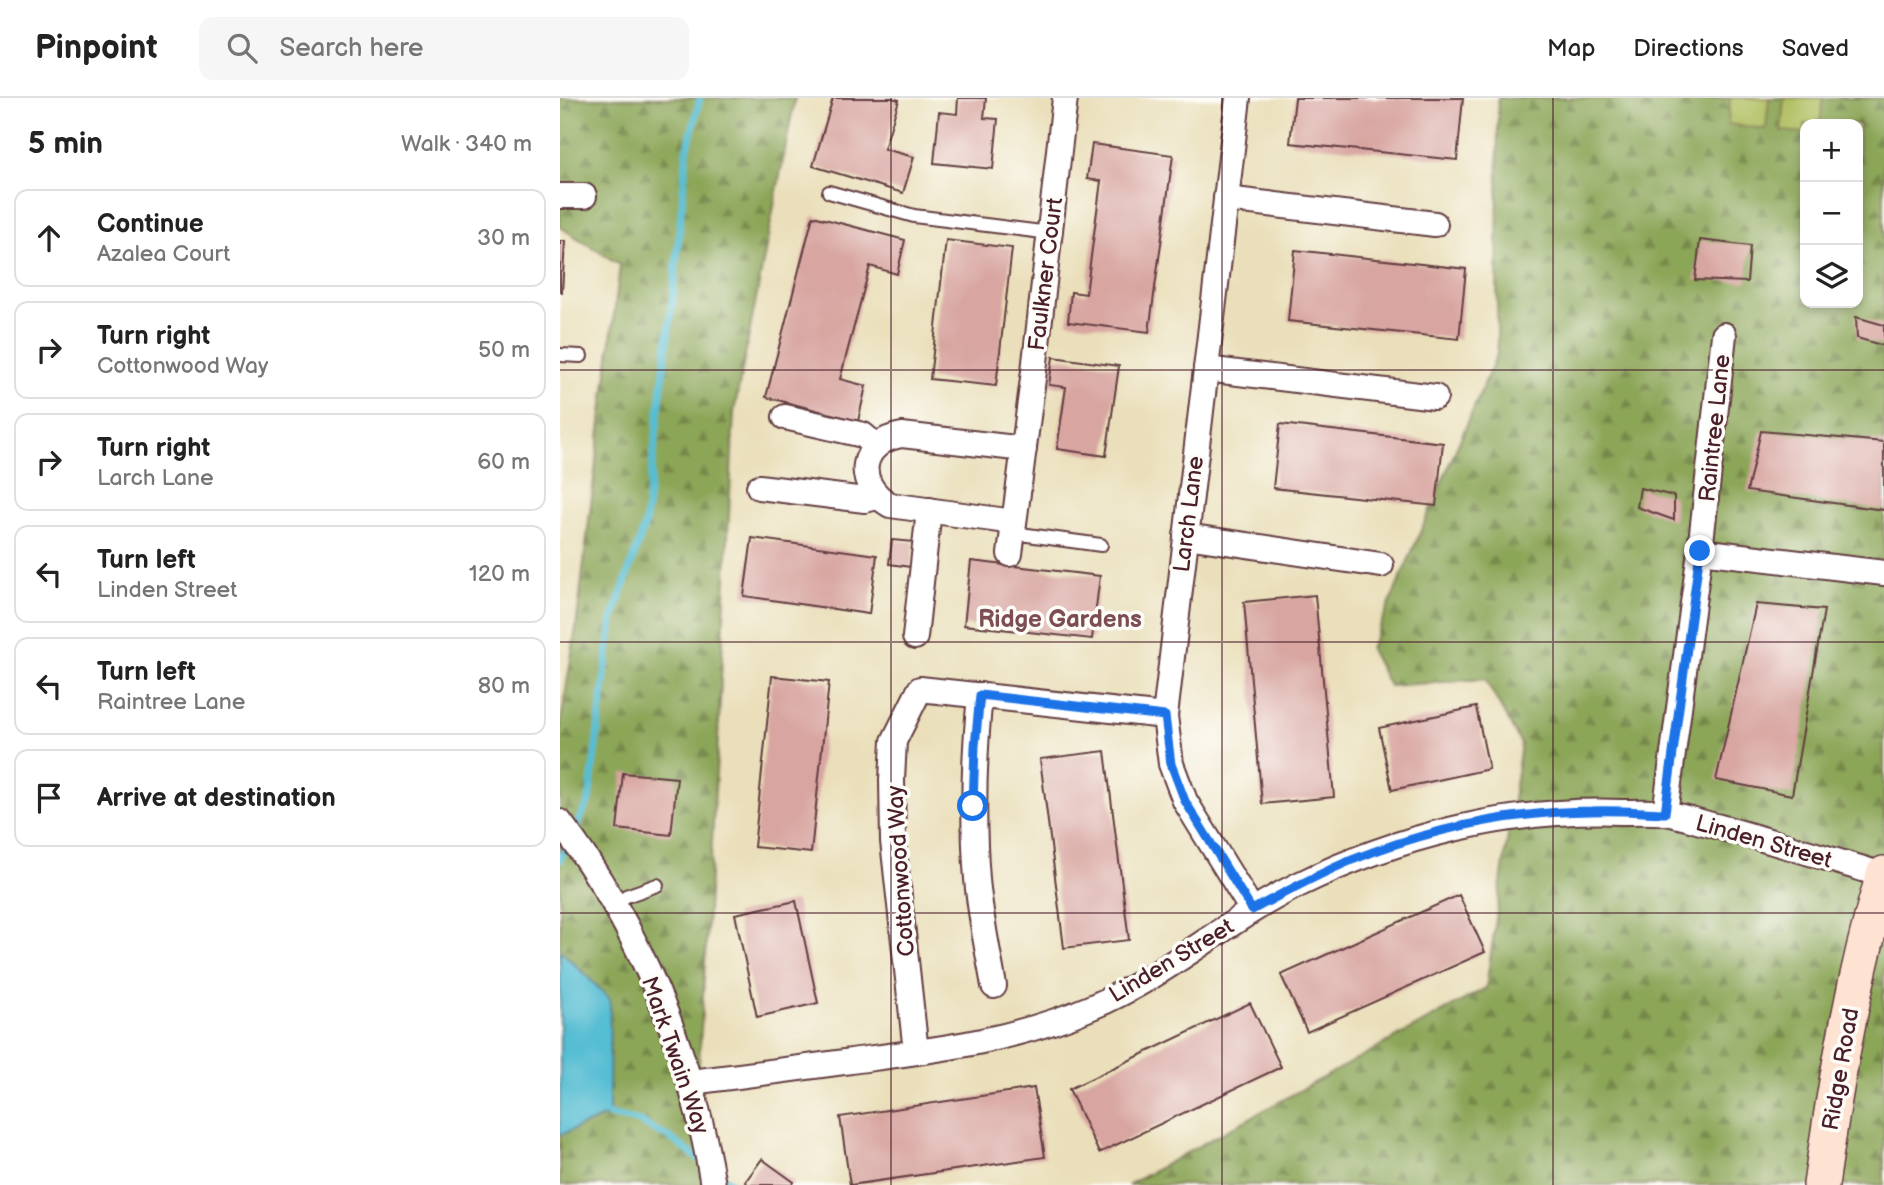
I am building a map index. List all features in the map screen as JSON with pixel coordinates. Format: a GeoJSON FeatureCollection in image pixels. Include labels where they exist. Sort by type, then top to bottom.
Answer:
{"type":"FeatureCollection","features":[{"type":"Feature","properties":{"kind":"street","name":"Faulkner Court"},"geometry":{"type":"LineString","coordinates":[[1012,536],[1065,98]]}},
{"type":"Feature","properties":{"kind":"street","name":"Larch Lane"},"geometry":{"type":"LineString","coordinates":[[1238,98],[1165,716],[1171,764],[1185,801],[1252,910]]}},
{"type":"Feature","properties":{"kind":"street"},"geometry":{"type":"LineString","coordinates":[[1226,199],[1435,223]]}},
{"type":"Feature","properties":{"kind":"street","name":"Raintree Lane"},"geometry":{"type":"LineString","coordinates":[[1665,813],[1700,551],[1724,335]]}},
{"type":"Feature","properties":{"kind":"street"},"geometry":{"type":"LineString","coordinates":[[1206,369],[1435,397]]}},
{"type":"Feature","properties":{"kind":"street"},"geometry":{"type":"LineString","coordinates":[[785,417],[863,435],[876,446]]}},
{"type":"Feature","properties":{"kind":"street"},"geometry":{"type":"LineString","coordinates":[[1012,536],[929,510],[890,505],[877,498],[869,486],[865,472],[868,457],[876,446],[888,438],[902,435],[1024,449]]}},
{"type":"Feature","properties":{"kind":"street"},"geometry":{"type":"LineString","coordinates":[[759,487],[865,500],[877,498]]}},
{"type":"Feature","properties":{"kind":"street"},"geometry":{"type":"LineString","coordinates":[[915,637],[929,510]]}},
{"type":"Feature","properties":{"kind":"street"},"geometry":{"type":"LineString","coordinates":[[1186,536],[1381,565]]}},
{"type":"Feature","properties":{"kind":"street"},"geometry":{"type":"LineString","coordinates":[[1700,551],[1884,573]]}},
{"type":"Feature","properties":{"kind":"street","name":"Cottonwood Way"},"geometry":{"type":"LineString","coordinates":[[916,1052],[893,841],[894,741],[920,689],[1165,716]]}},
{"type":"Feature","properties":{"kind":"street"},"geometry":{"type":"LineString","coordinates":[[980,695],[975,746],[974,819],[977,881],[993,986]]}},
{"type":"Feature","properties":{"kind":"street","name":"Linden Street"},"geometry":{"type":"LineString","coordinates":[[690,1083],[977,1043],[1036,1028],[1093,1007],[1152,978],[1252,910],[1297,885],[1353,860],[1410,840],[1469,825],[1530,815],[1591,811],[1665,813],[1884,875]]}},
{"type":"Feature","properties":{"kind":"street","name":"Mark Twain Way"},"geometry":{"type":"LineString","coordinates":[[560,822],[601,883],[638,949],[668,1016],[707,1146],[713,1185]]}},
{"type":"Feature","properties":{"kind":"street","name":"Ridge Road"},"geometry":{"type":"LineString","coordinates":[[1822,1185],[1842,1047],[1858,968],[1884,875]]}},
{"type":"Feature","properties":{"kind":"lane"},"geometry":{"type":"LineString","coordinates":[[830,192],[914,216],[1050,233]]}},
{"type":"Feature","properties":{"kind":"lane"},"geometry":{"type":"LineString","coordinates":[[560,355],[582,356]]}},
{"type":"Feature","properties":{"kind":"lane"},"geometry":{"type":"LineString","coordinates":[[1012,536],[1101,545]]}},
{"type":"Feature","properties":{"kind":"lane"},"geometry":{"type":"LineString","coordinates":[[614,906],[626,896],[657,885]]}},
{"type":"Feature","properties":{"kind":"green space"},"geometry":{"type":"Polygon","coordinates":[[[560,98],[795,98],[734,412],[698,1081],[717,1185],[560,1185],[560,726],[576,628],[620,265],[560,227],[560,98]]]}},
{"type":"Feature","properties":{"kind":"green space"},"geometry":{"type":"Polygon","coordinates":[[[1498,98],[1884,98],[1884,1185],[1128,1185],[1486,988],[1521,744],[1485,679],[1389,686],[1370,649],[1497,354],[1498,98]]]}},
{"type":"Feature","properties":{"kind":"green space"},"geometry":{"type":"Polygon","coordinates":[[[1730,98],[1769,98],[1766,129],[1728,124],[1730,98]]]}},
{"type":"Feature","properties":{"kind":"green space"},"geometry":{"type":"Polygon","coordinates":[[[1784,98],[1823,98],[1821,119],[1800,119],[1800,133],[1781,131],[1784,98]]]}},
{"type":"Feature","properties":{"kind":"water"},"geometry":{"type":"Polygon","coordinates":[[[560,950],[610,999],[609,1115],[560,1135],[560,950]]]}},
{"type":"Feature","properties":{"kind":"building"},"geometry":{"type":"Polygon","coordinates":[[[833,98],[899,100],[884,149],[914,157],[903,193],[813,166],[833,98]]]}},
{"type":"Feature","properties":{"kind":"building"},"geometry":{"type":"Polygon","coordinates":[[[958,98],[986,98],[984,118],[998,119],[993,169],[934,163],[939,112],[957,114],[958,98]]]}},
{"type":"Feature","properties":{"kind":"building"},"geometry":{"type":"Polygon","coordinates":[[[1295,98],[1463,98],[1457,160],[1290,143],[1295,98]]]}},
{"type":"Feature","properties":{"kind":"building"},"geometry":{"type":"Polygon","coordinates":[[[1092,144],[1173,155],[1149,332],[1068,322],[1071,292],[1086,294],[1101,181],[1087,179],[1092,144]]]}},
{"type":"Feature","properties":{"kind":"building"},"geometry":{"type":"Polygon","coordinates":[[[813,216],[905,240],[897,274],[870,266],[840,379],[866,386],[858,421],[766,397],[813,216]]]}},
{"type":"Feature","properties":{"kind":"building"},"geometry":{"type":"Polygon","coordinates":[[[946,240],[1012,248],[996,386],[930,379],[946,240]]]}},
{"type":"Feature","properties":{"kind":"building"},"geometry":{"type":"Polygon","coordinates":[[[1700,240],[1750,246],[1747,282],[1695,280],[1700,240]]]}},
{"type":"Feature","properties":{"kind":"building"},"geometry":{"type":"Polygon","coordinates":[[[560,241],[565,241],[562,292],[560,292],[560,241]]]}},
{"type":"Feature","properties":{"kind":"building"},"geometry":{"type":"Polygon","coordinates":[[[1295,250],[1466,269],[1459,339],[1288,321],[1295,250]]]}},
{"type":"Feature","properties":{"kind":"building"},"geometry":{"type":"Polygon","coordinates":[[[1856,317],[1884,325],[1884,346],[1857,338],[1856,317]]]}},
{"type":"Feature","properties":{"kind":"building"},"geometry":{"type":"Polygon","coordinates":[[[1053,357],[1119,366],[1106,456],[1057,449],[1066,387],[1049,385],[1053,357]]]}},
{"type":"Feature","properties":{"kind":"building"},"geometry":{"type":"Polygon","coordinates":[[[1280,424],[1443,443],[1436,506],[1273,488],[1280,424]]]}},
{"type":"Feature","properties":{"kind":"building"},"geometry":{"type":"Polygon","coordinates":[[[1761,431],[1884,442],[1884,510],[1747,491],[1761,431]]]}},
{"type":"Feature","properties":{"kind":"building"},"geometry":{"type":"Polygon","coordinates":[[[1640,488],[1674,496],[1674,520],[1637,507],[1640,488]]]}},
{"type":"Feature","properties":{"kind":"building"},"geometry":{"type":"Polygon","coordinates":[[[752,538],[877,555],[869,614],[744,596],[752,538]]]}},
{"type":"Feature","properties":{"kind":"building"},"geometry":{"type":"Polygon","coordinates":[[[892,540],[914,542],[911,567],[889,564],[892,540]]]}},
{"type":"Feature","properties":{"kind":"building"},"geometry":{"type":"Polygon","coordinates":[[[971,561],[1100,576],[1092,639],[964,625],[971,561]]]}},
{"type":"Feature","properties":{"kind":"building"},"geometry":{"type":"Polygon","coordinates":[[[1315,595],[1334,797],[1262,804],[1244,602],[1315,595]]]}},
{"type":"Feature","properties":{"kind":"building"},"geometry":{"type":"Polygon","coordinates":[[[1756,604],[1824,610],[1792,795],[1716,780],[1756,604]]]}},
{"type":"Feature","properties":{"kind":"building"},"geometry":{"type":"Polygon","coordinates":[[[772,676],[829,682],[811,853],[754,847],[772,676]]]}},
{"type":"Feature","properties":{"kind":"building"},"geometry":{"type":"Polygon","coordinates":[[[1476,707],[1489,769],[1392,790],[1379,728],[1476,707]]]}},
{"type":"Feature","properties":{"kind":"building"},"geometry":{"type":"Polygon","coordinates":[[[1105,751],[1129,940],[1064,948],[1040,759],[1105,751]]]}},
{"type":"Feature","properties":{"kind":"building"},"geometry":{"type":"Polygon","coordinates":[[[623,773],[677,778],[671,835],[617,829],[623,773]]]}},
{"type":"Feature","properties":{"kind":"building"},"geometry":{"type":"Polygon","coordinates":[[[1459,895],[1485,952],[1307,1032],[1281,975],[1459,895]]]}},
{"type":"Feature","properties":{"kind":"building"},"geometry":{"type":"Polygon","coordinates":[[[796,901],[818,1003],[757,1017],[735,914],[796,901]]]}},
{"type":"Feature","properties":{"kind":"building"},"geometry":{"type":"Polygon","coordinates":[[[1250,1003],[1281,1067],[1099,1153],[1069,1089],[1250,1003]]]}},
{"type":"Feature","properties":{"kind":"building"},"geometry":{"type":"Polygon","coordinates":[[[1034,1088],[1045,1157],[850,1185],[840,1117],[1034,1088]]]}},
{"type":"Feature","properties":{"kind":"building"},"geometry":{"type":"Polygon","coordinates":[[[762,1159],[794,1182],[792,1185],[749,1185],[745,1182],[762,1159]]]}},
{"type":"Feature","properties":{"kind":"waterway"},"geometry":{"type":"LineString","coordinates":[[574,831],[589,801],[612,620],[645,524],[673,296],[687,151],[700,98]]}},
{"type":"Feature","properties":{"kind":"waterway"},"geometry":{"type":"LineString","coordinates":[[560,860],[569,842]]}},
{"type":"Feature","properties":{"kind":"waterway"},"geometry":{"type":"LineString","coordinates":[[609,1115],[638,1121],[670,1138],[703,1162]]}},
{"type":"Feature","properties":{"kind":"waterway"},"geometry":{"type":"LineString","coordinates":[[718,1173],[735,1185]]}},
{"type":"Feature","properties":{"kind":"district","name":"Ridge Gardens"},"geometry":{"type":"Point","coordinates":[1060,619]}},
{"type":"Feature","properties":{"kind":"route"},"geometry":{"type":"LineString","coordinates":[[973,806],[980,695],[1165,716],[1171,764],[1185,801],[1252,910],[1297,885],[1353,860],[1410,840],[1469,825],[1530,815],[1591,811],[1665,813],[1700,551]]}}]}
